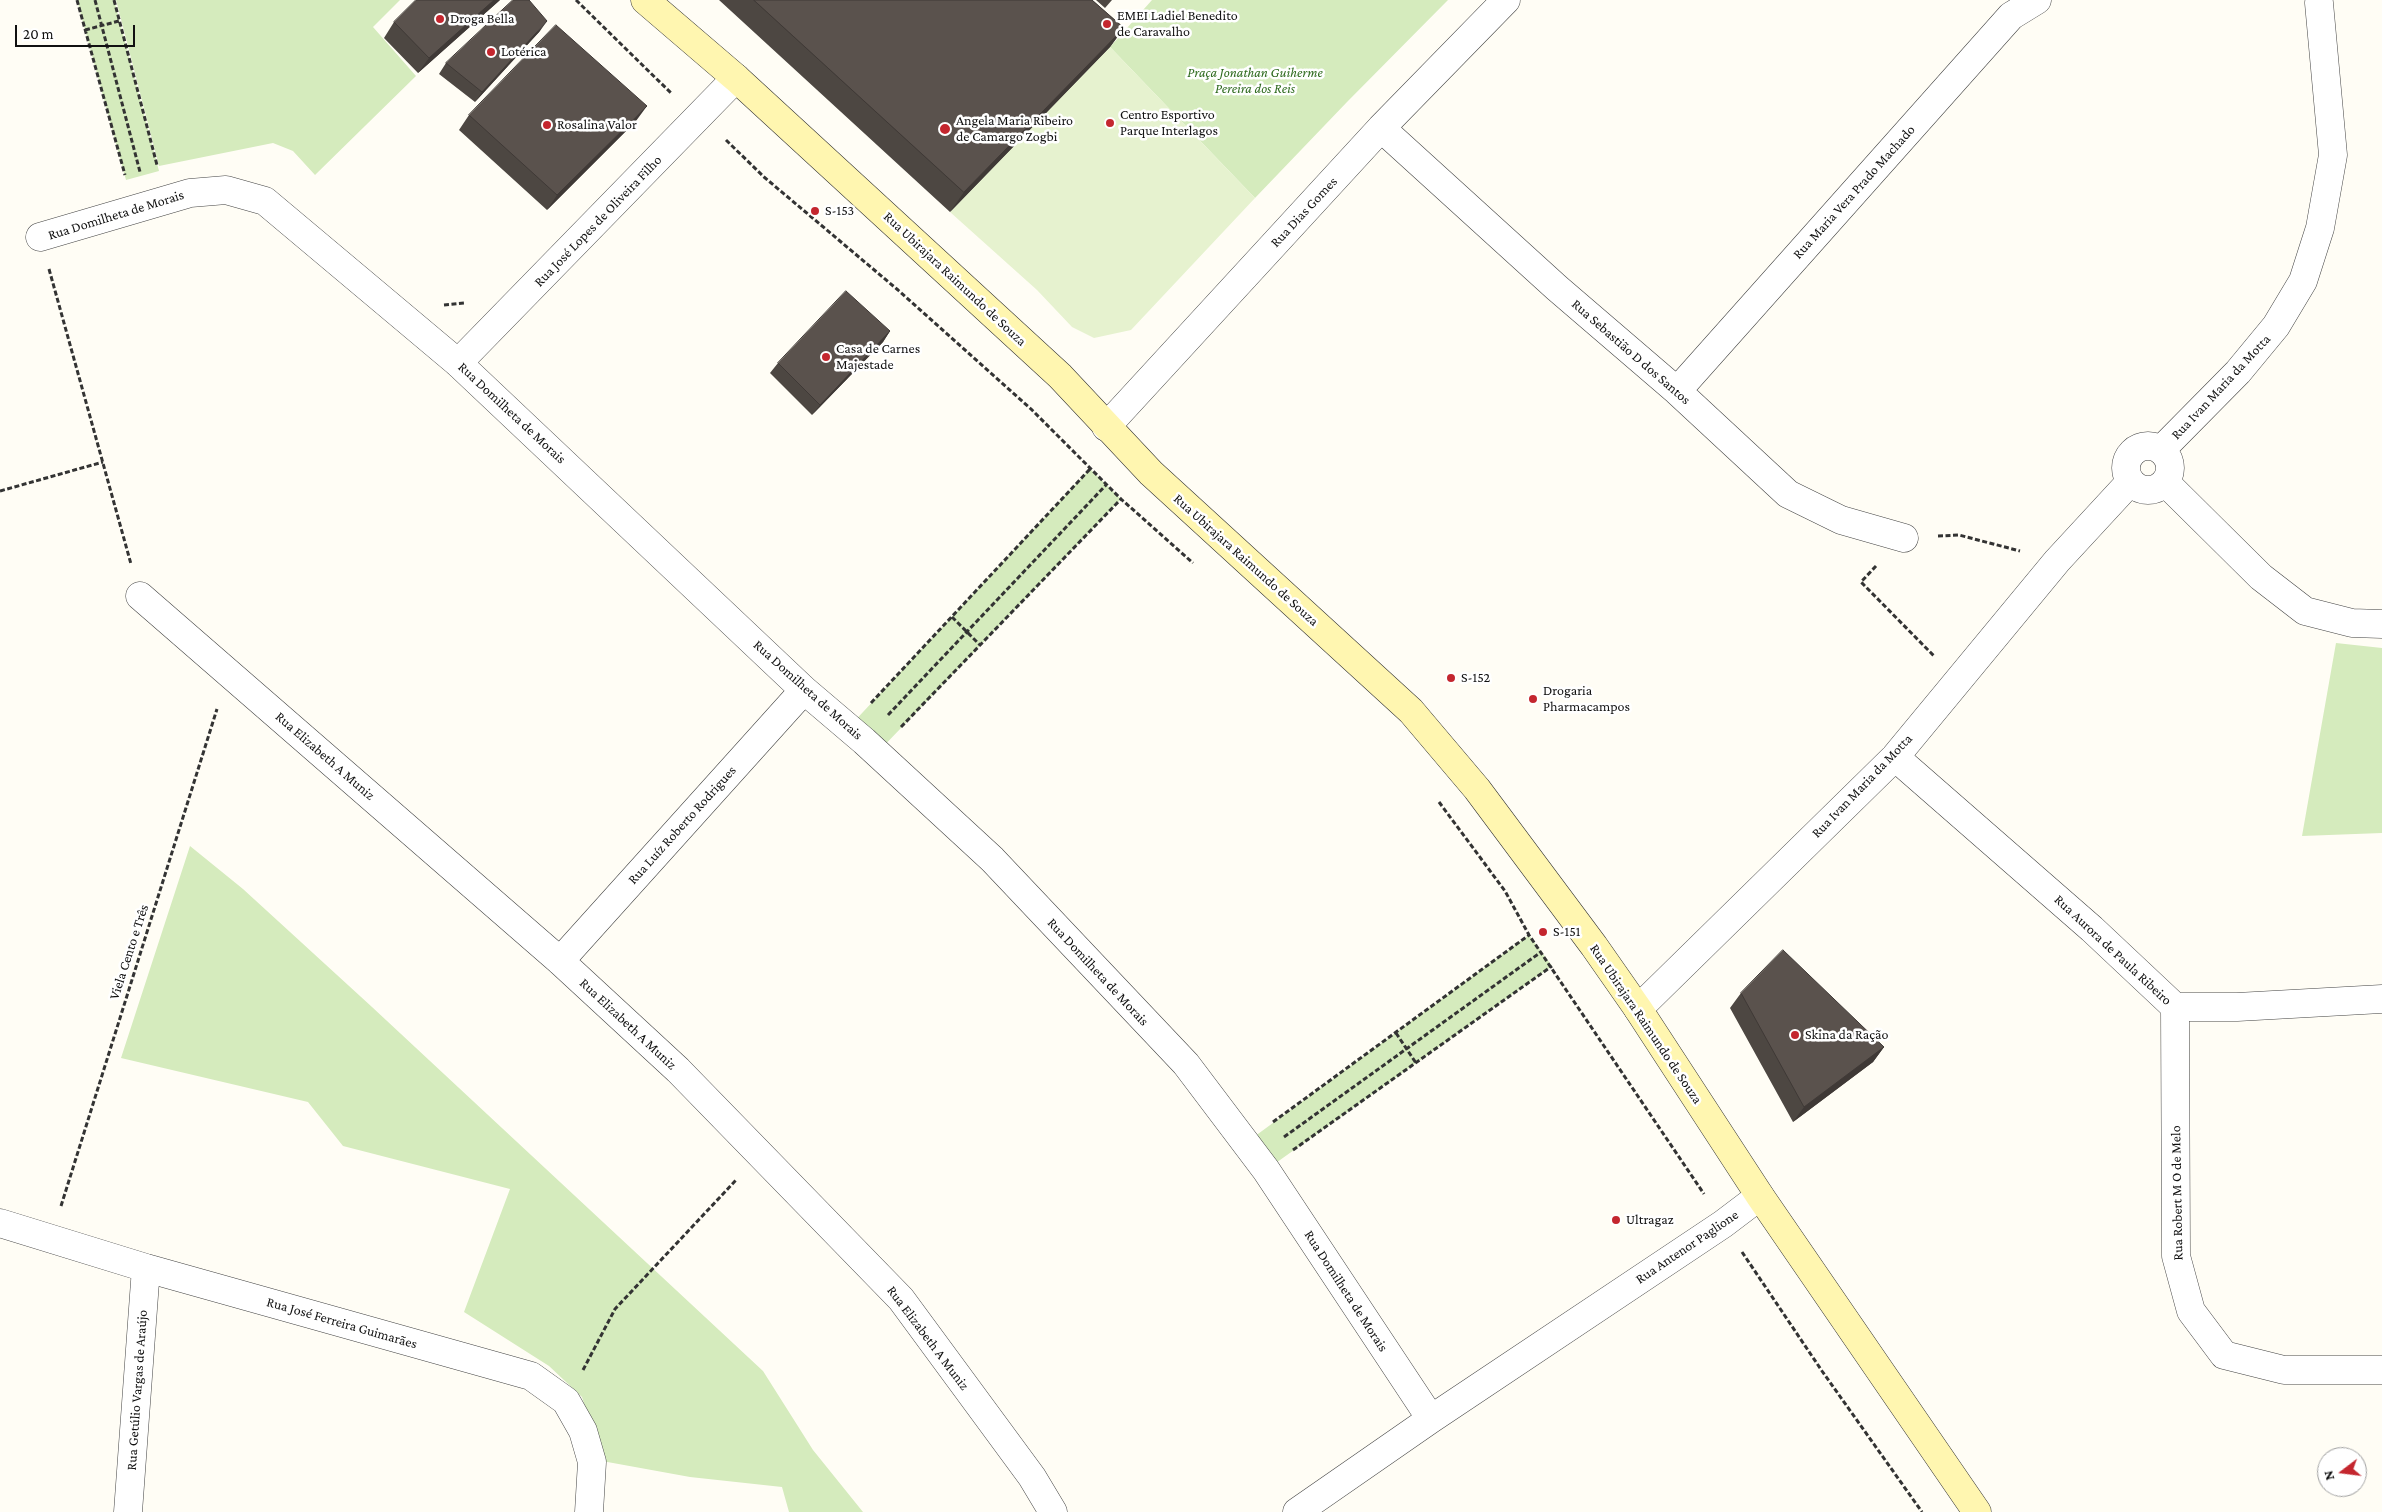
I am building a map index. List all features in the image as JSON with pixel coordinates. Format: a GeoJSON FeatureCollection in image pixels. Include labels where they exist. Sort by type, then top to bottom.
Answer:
{"type":"FeatureCollection","features":[{"type":"Feature","properties":{"kind":"main road","name":"Rua Ubirajara Raimundo de Souza"},"geometry":{"type":"LineString","coordinates":[[645,0],[736,78],[1060,376],[1106,427],[1151,472],[1411,711],[1477,789],[1638,1009],[1760,1196]]}},
{"type":"Feature","properties":{"kind":"main road"},"geometry":{"type":"LineString","coordinates":[[1760,1196],[1975,1511]]}},
{"type":"Feature","properties":{"kind":"street","name":"Rua Dias Gomes"},"geometry":{"type":"LineString","coordinates":[[1106,427],[1381,128],[1506,0]]}},
{"type":"Feature","properties":{"kind":"street","name":"Rua Maria Vera Prado Machado"},"geometry":{"type":"LineString","coordinates":[[1677,391],[2011,16],[2038,0]]}},
{"type":"Feature","properties":{"kind":"street","name":"Rua Ivan Maria da Motta"},"geometry":{"type":"LineString","coordinates":[[2161,450],[2251,357],[2276,326],[2303,280],[2320,228],[2332,155],[2320,1]]}},
{"type":"Feature","properties":{"kind":"street","name":"Rua José Lopes de Oliveira Filho"},"geometry":{"type":"LineString","coordinates":[[458,362],[736,78]]}},
{"type":"Feature","properties":{"kind":"street","name":"Rua Sebastião D dos Santos"},"geometry":{"type":"LineString","coordinates":[[1381,128],[1557,288],[1677,391],[1788,494],[1841,520],[1904,538]]}},
{"type":"Feature","properties":{"kind":"street","name":"Rua Domilheta de Morais"},"geometry":{"type":"LineString","coordinates":[[40,237],[190,193],[226,190],[265,201],[458,362],[804,690],[863,740],[992,859],[1186,1064],[1257,1156],[1431,1419]]}},
{"type":"Feature","properties":{"kind":"street"},"geometry":{"type":"LineString","coordinates":[[2148,445],[2161,450],[2166,455],[2170,468],[2166,482],[2147,490],[2140,489],[2130,482],[2126,471],[2126,464],[2133,450],[2148,445]]}},
{"type":"Feature","properties":{"kind":"street","name":"Rua Ivan Maria da Motta"},"geometry":{"type":"LineString","coordinates":[[1638,1009],[1894,757],[2057,562],[2130,482]]}},
{"type":"Feature","properties":{"kind":"street"},"geometry":{"type":"LineString","coordinates":[[2166,482],[2261,577],[2305,611],[2352,622],[2382,624]]}},
{"type":"Feature","properties":{"kind":"street","name":"Rua Elizabeth A Muniz"},"geometry":{"type":"LineString","coordinates":[[140,596],[560,961],[678,1070],[902,1299],[1032,1477],[1054,1512]]}},
{"type":"Feature","properties":{"kind":"street","name":"Rua Luíz Roberto Rodrigues"},"geometry":{"type":"LineString","coordinates":[[560,961],[804,690]]}},
{"type":"Feature","properties":{"kind":"street","name":"Rua Aurora de Paula Ribeiro"},"geometry":{"type":"LineString","coordinates":[[1894,757],[2092,929],[2175,1007],[2238,1007],[2382,999]]}},
{"type":"Feature","properties":{"kind":"street","name":"Rua Robert M O de Melo"},"geometry":{"type":"LineString","coordinates":[[2175,1007],[2176,1256],[2191,1312],[2224,1355],[2284,1370],[2382,1370]]}},
{"type":"Feature","properties":{"kind":"street","name":"Rua Antenor Paglione"},"geometry":{"type":"LineString","coordinates":[[1297,1512],[1431,1419],[1723,1224],[1760,1196]]}},
{"type":"Feature","properties":{"kind":"street","name":"Rua José Ferreira Guimarães"},"geometry":{"type":"LineString","coordinates":[[0,1222],[146,1268],[531,1376],[566,1401],[583,1431],[592,1462],[589,1512]]}},
{"type":"Feature","properties":{"kind":"street","name":"Rua Getúlio Vargas de Araújo"},"geometry":{"type":"LineString","coordinates":[[128,1512],[146,1268]]}},
{"type":"Feature","properties":{"kind":"path"},"geometry":{"type":"LineString","coordinates":[[77,0],[126,180]]}},
{"type":"Feature","properties":{"kind":"path"},"geometry":{"type":"LineString","coordinates":[[95,0],[142,177]]}},
{"type":"Feature","properties":{"kind":"path"},"geometry":{"type":"LineString","coordinates":[[114,0],[158,171]]}},
{"type":"Feature","properties":{"kind":"path"},"geometry":{"type":"LineString","coordinates":[[576,0],[654,78],[898,290],[1031,410],[1121,499],[1196,566]]}},
{"type":"Feature","properties":{"kind":"path"},"geometry":{"type":"LineString","coordinates":[[85,30],[119,21]]}},
{"type":"Feature","properties":{"kind":"path"},"geometry":{"type":"LineString","coordinates":[[40,237],[140,596]]}},
{"type":"Feature","properties":{"kind":"path"},"geometry":{"type":"LineString","coordinates":[[438,306],[473,302]]}},
{"type":"Feature","properties":{"kind":"path"},"geometry":{"type":"LineString","coordinates":[[0,491],[103,462]]}},
{"type":"Feature","properties":{"kind":"path"},"geometry":{"type":"LineString","coordinates":[[863,740],[952,617],[1090,469]]}},
{"type":"Feature","properties":{"kind":"path"},"geometry":{"type":"LineString","coordinates":[[863,740],[1106,484]]}},
{"type":"Feature","properties":{"kind":"path"},"geometry":{"type":"LineString","coordinates":[[863,740],[980,645],[1121,499]]}},
{"type":"Feature","properties":{"kind":"path"},"geometry":{"type":"LineString","coordinates":[[1957,680],[1861,582],[1904,538],[1959,535],[2057,562]]}},
{"type":"Feature","properties":{"kind":"path"},"geometry":{"type":"LineString","coordinates":[[952,617],[980,645]]}},
{"type":"Feature","properties":{"kind":"path","name":"Viela Cento e Três"},"geometry":{"type":"LineString","coordinates":[[51,1238],[228,672]]}},
{"type":"Feature","properties":{"kind":"path"},"geometry":{"type":"LineString","coordinates":[[1438,801],[1506,891],[1529,935],[1552,966],[1822,1371],[1922,1512]]}},
{"type":"Feature","properties":{"kind":"path"},"geometry":{"type":"LineString","coordinates":[[1257,1156],[1396,1033],[1529,935]]}},
{"type":"Feature","properties":{"kind":"path"},"geometry":{"type":"LineString","coordinates":[[1257,1156],[1541,952]]}},
{"type":"Feature","properties":{"kind":"path"},"geometry":{"type":"LineString","coordinates":[[1257,1156],[1416,1063],[1552,966]]}},
{"type":"Feature","properties":{"kind":"path"},"geometry":{"type":"LineString","coordinates":[[1396,1033],[1416,1063]]}},
{"type":"Feature","properties":{"kind":"path"},"geometry":{"type":"LineString","coordinates":[[566,1401],[615,1309],[761,1154]]}},
{"type":"Feature","properties":{"kind":"green space"},"geometry":{"type":"Polygon","coordinates":[[[77,0],[114,0],[159,171],[126,180],[77,0]]]}},
{"type":"Feature","properties":{"kind":"green space"},"geometry":{"type":"Polygon","coordinates":[[[116,0],[400,0],[373,27],[416,76],[315,175],[293,151],[273,143],[159,166],[116,0]]]}},
{"type":"Feature","properties":{"kind":"green space","name":"Praça Jonathan Guiherme Pereira dos Reis"},"geometry":{"type":"Polygon","coordinates":[[[1152,0],[1448,0],[1255,198],[1110,47],[1152,0]]]}},
{"type":"Feature","properties":{"kind":"green space","name":"Centro Esportivo Parque Interlagos"},"geometry":{"type":"Polygon","coordinates":[[[1110,47],[1255,198],[1131,330],[1094,338],[1072,327],[1037,290],[950,212],[1110,47]]]}},
{"type":"Feature","properties":{"kind":"green space"},"geometry":{"type":"Polygon","coordinates":[[[1090,469],[1121,499],[877,753],[849,727],[1090,469]]]}},
{"type":"Feature","properties":{"kind":"green space"},"geometry":{"type":"Polygon","coordinates":[[[2336,643],[2382,648],[2382,833],[2302,836],[2336,643]]]}},
{"type":"Feature","properties":{"kind":"green space"},"geometry":{"type":"Polygon","coordinates":[[[190,846],[243,889],[372,1007],[763,1371],[813,1450],[863,1512],[789,1512],[782,1487],[690,1477],[602,1461],[582,1397],[549,1366],[464,1312],[510,1189],[343,1146],[308,1102],[121,1058],[190,846]]]}},
{"type":"Feature","properties":{"kind":"green space"},"geometry":{"type":"Polygon","coordinates":[[[1529,935],[1552,966],[1266,1170],[1247,1142],[1529,935]]]}},
{"type":"Feature","properties":{"kind":"building","name":"Droga Bella"},"geometry":{"type":"Polygon","coordinates":[[[416,0],[494,0],[429,58],[394,22],[416,0]]]}},
{"type":"Feature","properties":{"kind":"building","name":"Lotérica"},"geometry":{"type":"Polygon","coordinates":[[[513,0],[529,0],[547,21],[482,92],[446,63],[513,0]]]}},
{"type":"Feature","properties":{"kind":"building","name":"Angela Maria Ribeiro de Camargo Zogbi"},"geometry":{"type":"Polygon","coordinates":[[[754,0],[1092,0],[1124,28],[964,192],[754,0]]]}},
{"type":"Feature","properties":{"kind":"building","name":"Rosalina Valor"},"geometry":{"type":"Polygon","coordinates":[[[556,25],[647,106],[557,195],[469,115],[556,25]]]}},
{"type":"Feature","properties":{"kind":"building","name":"Casa de Carnes Majestade"},"geometry":{"type":"Polygon","coordinates":[[[846,291],[890,331],[820,405],[778,363],[846,291]]]}},
{"type":"Feature","properties":{"kind":"building","name":"Skina da Ração"},"geometry":{"type":"Polygon","coordinates":[[[1783,950],[1884,1047],[1804,1107],[1741,993],[1783,950]]]}},
{"type":"Feature","properties":{"kind":"place","name":"Droga Bella"},"geometry":{"type":"Point","coordinates":[440,19]}},
{"type":"Feature","properties":{"kind":"place","name":"EMEI Ladiel Benedito de Caravalho"},"geometry":{"type":"Point","coordinates":[1107,24]}},
{"type":"Feature","properties":{"kind":"place","name":"Lotérica"},"geometry":{"type":"Point","coordinates":[491,52]}},
{"type":"Feature","properties":{"kind":"place","name":"Centro Esportivo Parque Interlagos"},"geometry":{"type":"Point","coordinates":[1110,123]}},
{"type":"Feature","properties":{"kind":"place","name":"Rosalina Valor"},"geometry":{"type":"Point","coordinates":[547,125]}},
{"type":"Feature","properties":{"kind":"place","name":"Angela Maria Ribeiro de Camargo Zogbi"},"geometry":{"type":"Point","coordinates":[945,129]}},
{"type":"Feature","properties":{"kind":"place","name":"S-153"},"geometry":{"type":"Point","coordinates":[815,211]}},
{"type":"Feature","properties":{"kind":"place","name":"Casa de Carnes Majestade"},"geometry":{"type":"Point","coordinates":[826,357]}},
{"type":"Feature","properties":{"kind":"place","name":"S-152"},"geometry":{"type":"Point","coordinates":[1451,678]}},
{"type":"Feature","properties":{"kind":"place","name":"Drogaria Pharmacampos"},"geometry":{"type":"Point","coordinates":[1533,699]}},
{"type":"Feature","properties":{"kind":"place","name":"S-151"},"geometry":{"type":"Point","coordinates":[1543,932]}},
{"type":"Feature","properties":{"kind":"place","name":"Skina da Ração"},"geometry":{"type":"Point","coordinates":[1795,1035]}},
{"type":"Feature","properties":{"kind":"place","name":"Ultragaz"},"geometry":{"type":"Point","coordinates":[1616,1220]}}]}
